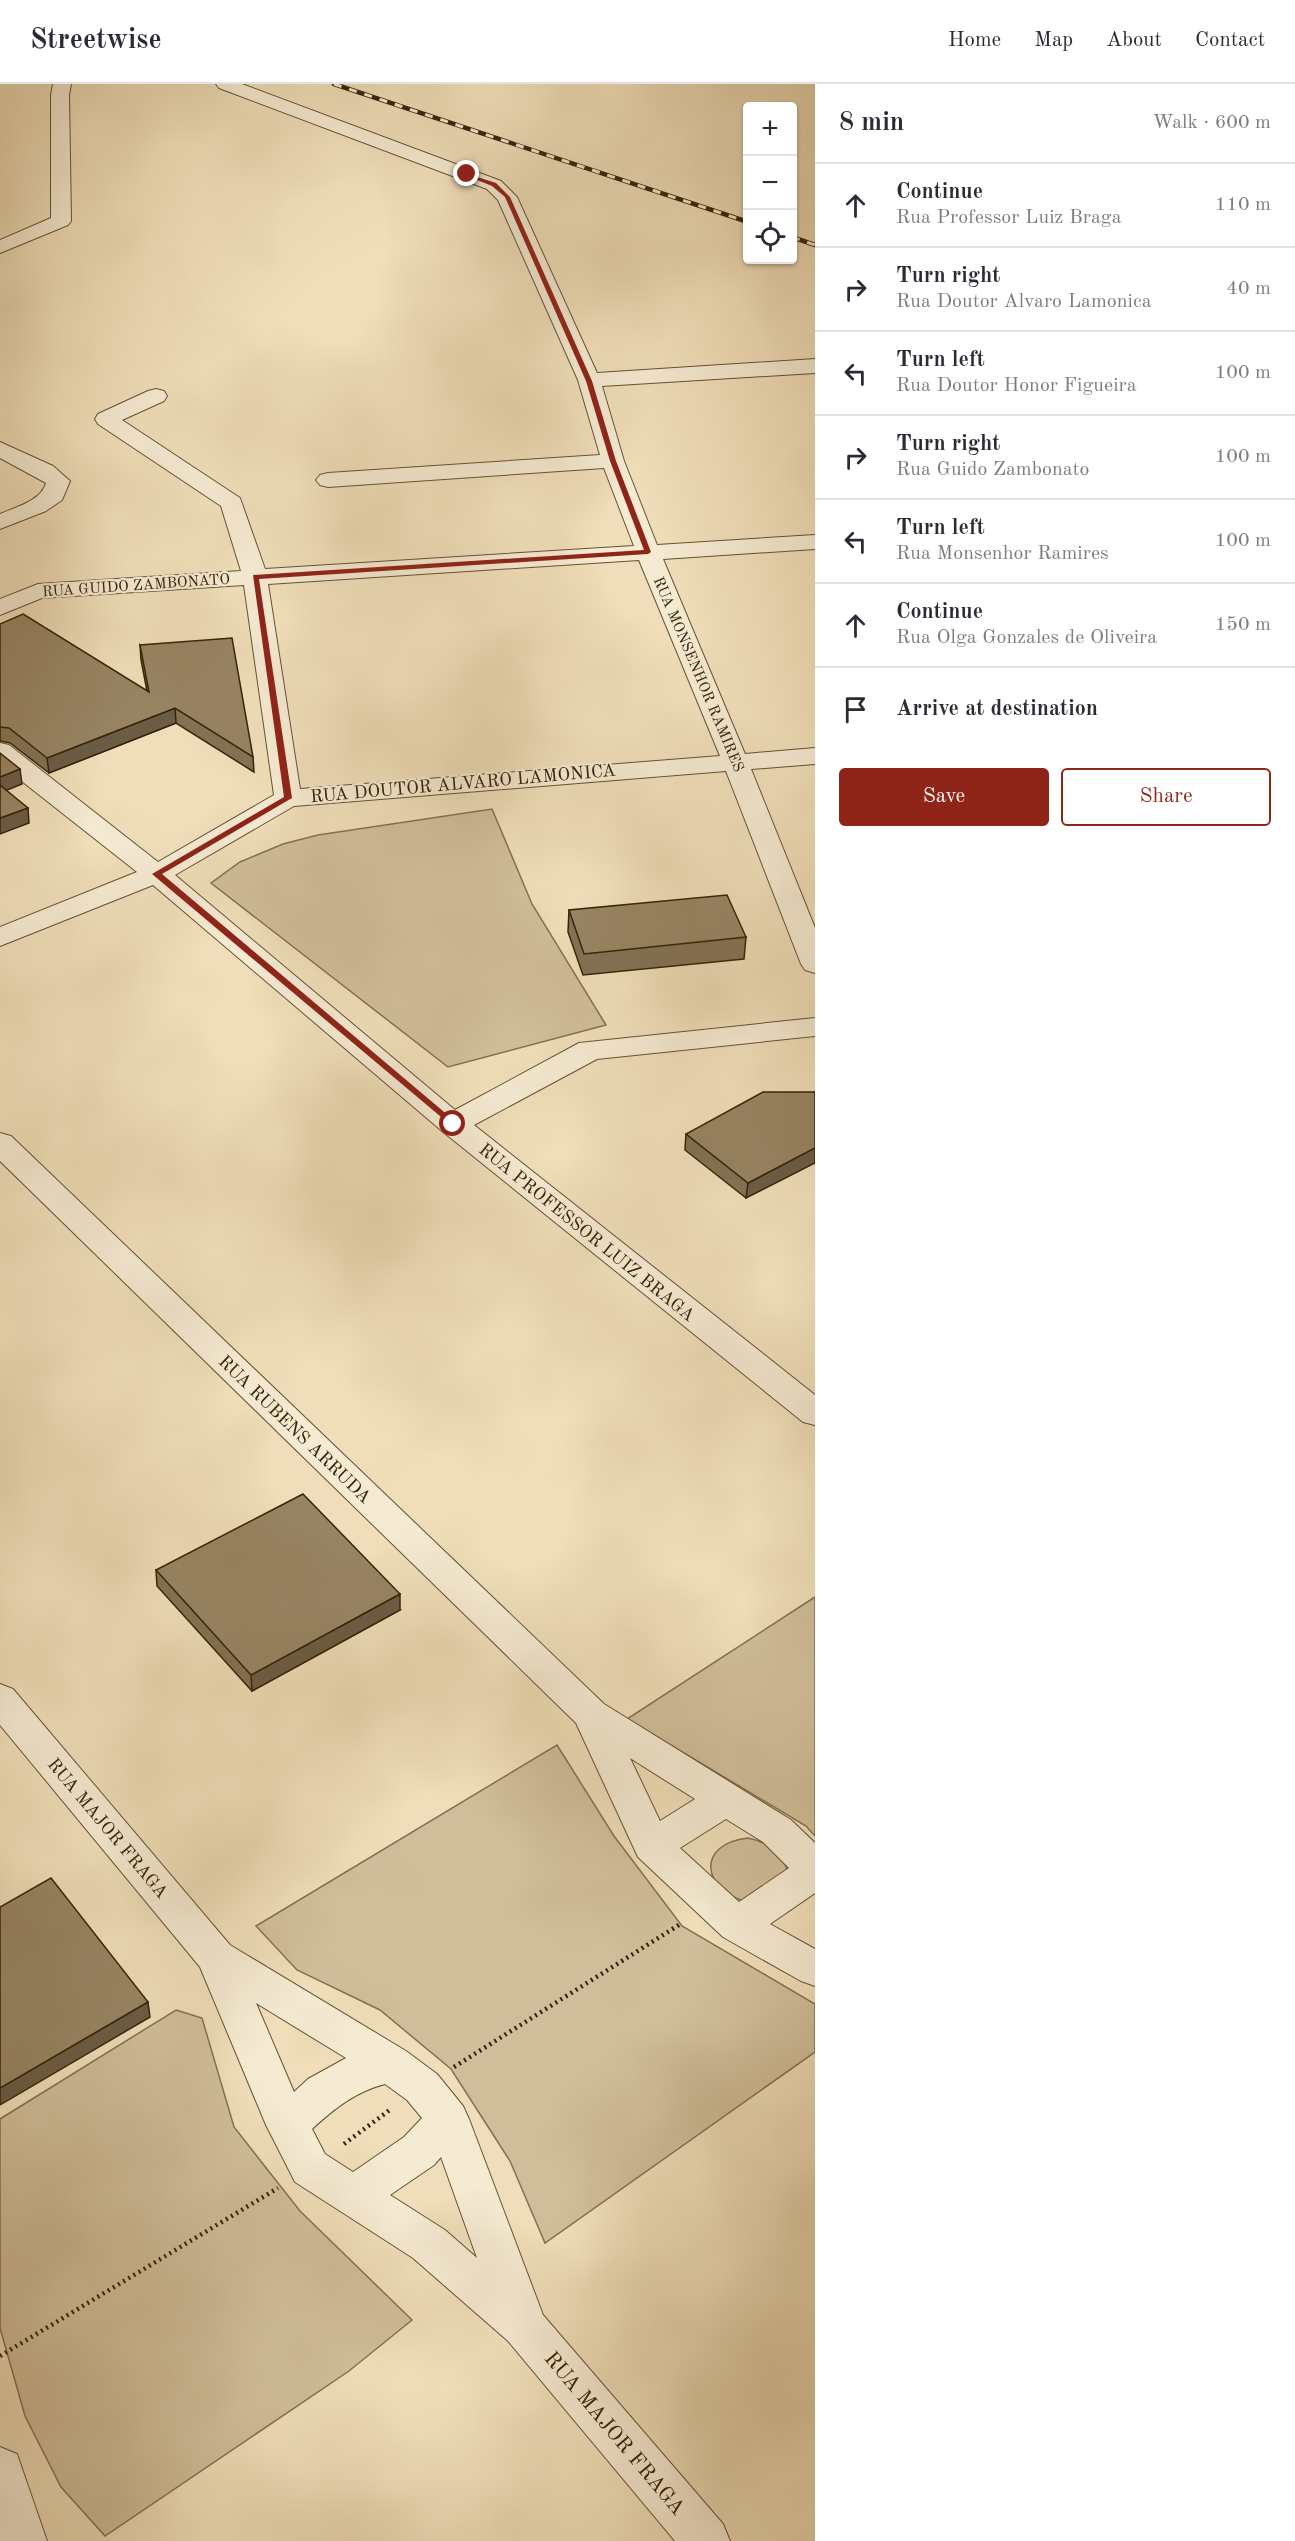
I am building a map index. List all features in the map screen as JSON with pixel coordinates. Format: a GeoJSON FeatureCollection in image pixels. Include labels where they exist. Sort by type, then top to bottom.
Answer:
{"type":"FeatureCollection","features":[{"type":"Feature","properties":{"kind":"street"},"geometry":{"type":"LineString","coordinates":[[0,247],[61,221],[60,95],[62,84]]}},
{"type":"Feature","properties":{"kind":"street","name":"RUA MONSENHOR RAMIRES"},"geometry":{"type":"LineString","coordinates":[[225,84],[494,184],[507,197],[589,381],[613,461],[648,552],[735,761],[815,964]]}},
{"type":"Feature","properties":{"kind":"street"},"geometry":{"type":"LineString","coordinates":[[589,381],[815,366]]}},
{"type":"Feature","properties":{"kind":"street"},"geometry":{"type":"LineString","coordinates":[[156,396],[106,419],[232,504],[255,577],[288,798]]}},
{"type":"Feature","properties":{"kind":"street"},"geometry":{"type":"LineString","coordinates":[[0,449],[45,471],[58,481],[54,495],[38,506],[0,522]]}},
{"type":"Feature","properties":{"kind":"street"},"geometry":{"type":"LineString","coordinates":[[328,480],[613,461]]}},
{"type":"Feature","properties":{"kind":"street","name":"RUA GUIDO ZAMBONATO"},"geometry":{"type":"LineString","coordinates":[[0,608],[38,591],[815,542]]}},
{"type":"Feature","properties":{"kind":"street","name":"RUA PROFESSOR LUIZ BRAGA"},"geometry":{"type":"LineString","coordinates":[[0,751],[157,874],[453,1124],[815,1413]]}},
{"type":"Feature","properties":{"kind":"street","name":"RUA DOUTOR ALVARO LAMONICA"},"geometry":{"type":"LineString","coordinates":[[0,937],[157,874],[288,798],[815,756]]}},
{"type":"Feature","properties":{"kind":"street"},"geometry":{"type":"LineString","coordinates":[[453,1124],[590,1050],[815,1028]]}},
{"type":"Feature","properties":{"kind":"street","name":"RUA RUBENS ARRUDA"},"geometry":{"type":"LineString","coordinates":[[0,1143],[591,1714],[662,1761],[727,1798],[777,1831],[797,1849],[814,1872],[737,1925]]}},
{"type":"Feature","properties":{"kind":"street","name":"RUA MAJOR FRAGA"},"geometry":{"type":"LineString","coordinates":[[0,1699],[216,1957],[287,2125],[310,2169],[429,2244],[524,2326],[706,2541]]}},
{"type":"Feature","properties":{"kind":"street","name":"RUA RUBENS ARRUDA"},"geometry":{"type":"LineString","coordinates":[[591,1714],[652,1846],[737,1925],[815,1969]]}},
{"type":"Feature","properties":{"kind":"street"},"geometry":{"type":"LineString","coordinates":[[652,1846],[727,1798]]}},
{"type":"Feature","properties":{"kind":"street","name":"RUA MAJOR FRAGA"},"geometry":{"type":"LineString","coordinates":[[216,1957],[391,2064],[422,2087],[448,2119],[524,2326]]}},
{"type":"Feature","properties":{"kind":"street"},"geometry":{"type":"LineString","coordinates":[[287,2125],[323,2092],[352,2074],[391,2064]]}},
{"type":"Feature","properties":{"kind":"street"},"geometry":{"type":"LineString","coordinates":[[354,2195],[419,2151],[448,2119]]}},
{"type":"Feature","properties":{"kind":"street"},"geometry":{"type":"LineString","coordinates":[[0,2470],[23,2541]]}},
{"type":"Feature","properties":{"kind":"shaded area"},"geometry":{"type":"Polygon","coordinates":[[[492,809],[532,904],[606,1025],[448,1067],[211,883],[240,862],[283,844],[318,835],[492,809]]]}},
{"type":"Feature","properties":{"kind":"shaded area"},"geometry":{"type":"Polygon","coordinates":[[[815,1597],[815,1836],[806,1826],[627,1719],[815,1597]]]}},
{"type":"Feature","properties":{"kind":"shaded area"},"geometry":{"type":"Polygon","coordinates":[[[557,1745],[614,1836],[682,1926],[815,2004],[815,2052],[545,2243],[510,2161],[451,2069],[380,2010],[297,1970],[256,1926],[557,1745]]]}},
{"type":"Feature","properties":{"kind":"shaded area"},"geometry":{"type":"Polygon","coordinates":[[[748,1838],[774,1849],[782,1859],[788,1873],[748,1902],[721,1888],[711,1868],[713,1858],[719,1849],[731,1842],[748,1838]]]}},
{"type":"Feature","properties":{"kind":"shaded area"},"geometry":{"type":"Polygon","coordinates":[[[176,2010],[202,2018],[234,2127],[300,2211],[412,2320],[349,2371],[105,2536],[61,2487],[25,2416],[0,2328],[0,2119],[176,2010]]]}},
{"type":"Feature","properties":{"kind":"building"},"geometry":{"type":"Polygon","coordinates":[[[23,614],[149,692],[140,645],[232,638],[253,757],[175,708],[47,758],[9,728],[0,727],[0,624],[23,614]]]}},
{"type":"Feature","properties":{"kind":"building"},"geometry":{"type":"Polygon","coordinates":[[[0,753],[20,769],[0,777],[0,753]]]}},
{"type":"Feature","properties":{"kind":"building"},"geometry":{"type":"Polygon","coordinates":[[[0,785],[28,808],[0,818],[0,785]]]}},
{"type":"Feature","properties":{"kind":"building"},"geometry":{"type":"Polygon","coordinates":[[[727,895],[746,937],[584,954],[569,910],[727,895]]]}},
{"type":"Feature","properties":{"kind":"building"},"geometry":{"type":"Polygon","coordinates":[[[763,1092],[815,1092],[815,1148],[748,1183],[686,1134],[763,1092]]]}},
{"type":"Feature","properties":{"kind":"building"},"geometry":{"type":"Polygon","coordinates":[[[303,1494],[400,1594],[251,1675],[156,1570],[303,1494]]]}},
{"type":"Feature","properties":{"kind":"building"},"geometry":{"type":"Polygon","coordinates":[[[51,1878],[148,2002],[0,2088],[0,1907],[51,1878]]]}},
{"type":"Feature","properties":{"kind":"railway"},"geometry":{"type":"LineString","coordinates":[[334,84],[743,220]]}},
{"type":"Feature","properties":{"kind":"railway"},"geometry":{"type":"LineString","coordinates":[[797,239],[815,245]]}},
{"type":"Feature","properties":{"kind":"route"},"geometry":{"type":"LineString","coordinates":[[453,1124],[157,874],[288,798],[255,577],[648,552],[613,461],[589,381],[507,197],[494,184],[467,174]]}}]}
